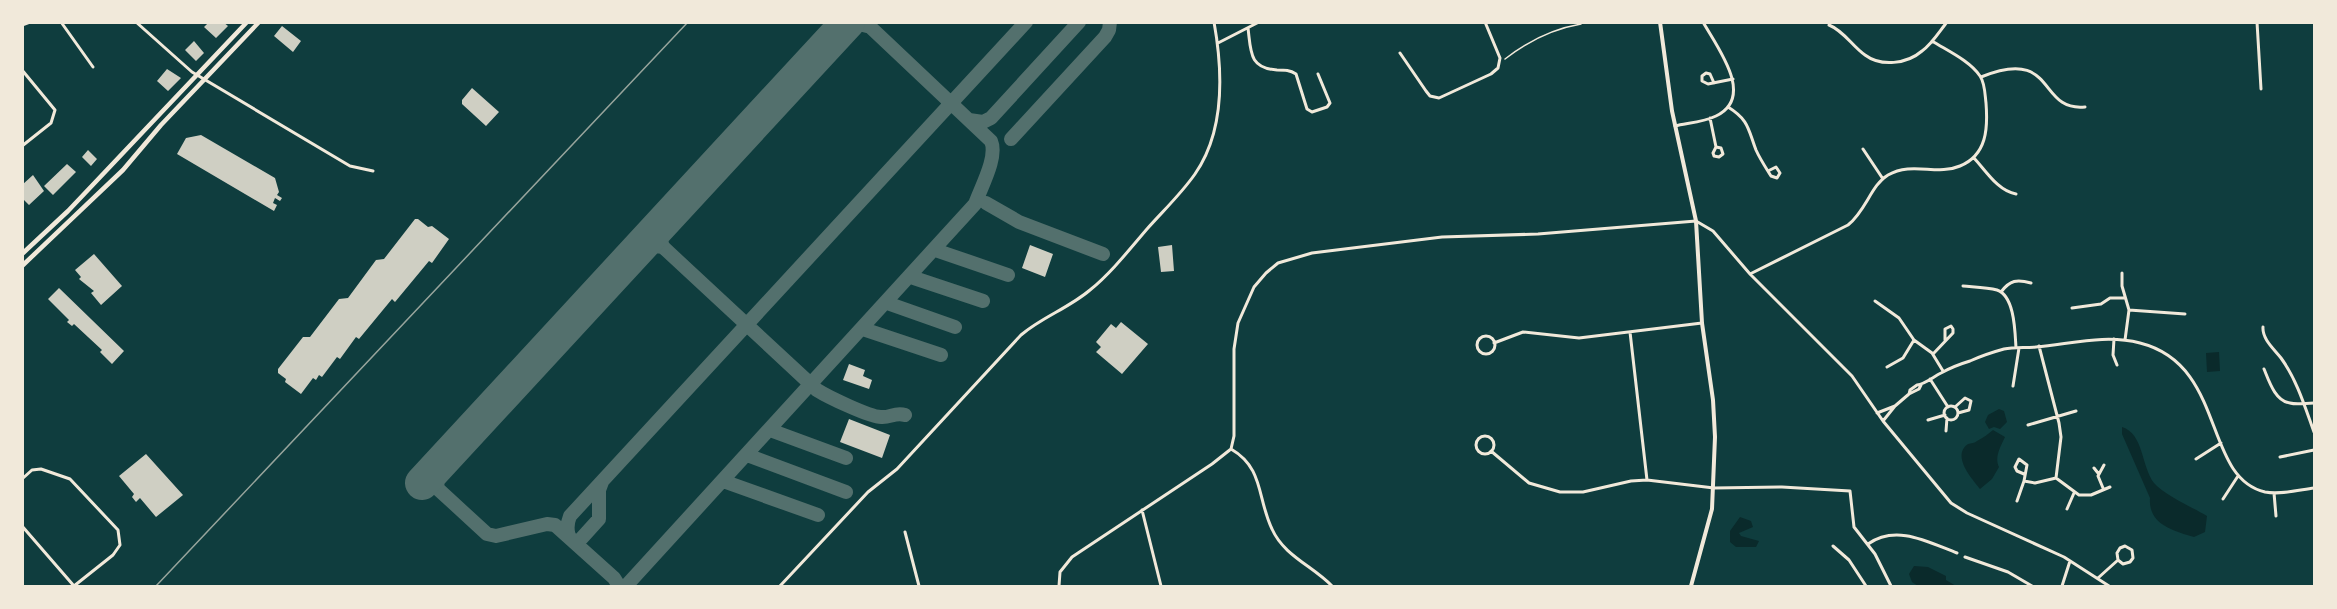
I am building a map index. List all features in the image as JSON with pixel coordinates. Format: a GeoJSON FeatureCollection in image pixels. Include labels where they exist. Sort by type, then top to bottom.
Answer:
{"type":"FeatureCollection","features":[{"type":"Feature","properties":{"kind":"highway"},"geometry":{"type":"LineString","coordinates":[[22,254],[68,211],[247,22]]}},
{"type":"Feature","properties":{"kind":"highway"},"geometry":{"type":"LineString","coordinates":[[22,266],[105,188],[259,22]]}},
{"type":"Feature","properties":{"kind":"street"},"geometry":{"type":"LineString","coordinates":[[22,25],[30,22]]}},
{"type":"Feature","properties":{"kind":"street"},"geometry":{"type":"LineString","coordinates":[[61,22],[93,67]]}},
{"type":"Feature","properties":{"kind":"street"},"geometry":{"type":"LineString","coordinates":[[136,22],[188,69],[204,80],[350,166],[373,171]]}},
{"type":"Feature","properties":{"kind":"street"},"geometry":{"type":"LineString","coordinates":[[780,586],[868,492],[897,469],[1021,335],[1036,323],[1090,290],[1187,184],[1208,148],[1216,124],[1220,83],[1218,43],[1214,22]]}},
{"type":"Feature","properties":{"kind":"street"},"geometry":{"type":"LineString","coordinates":[[1218,43],[1258,22]]}},
{"type":"Feature","properties":{"kind":"street"},"geometry":{"type":"LineString","coordinates":[[1400,53],[1426,91],[1435,98],[1439,98],[1491,75],[1498,69],[1498,51],[1485,22]]}},
{"type":"Feature","properties":{"kind":"street"},"geometry":{"type":"LineString","coordinates":[[1660,22],[1675,126],[1696,221],[1702,323],[1713,400],[1714,488],[1707,532],[1691,586]]}},
{"type":"Feature","properties":{"kind":"street"},"geometry":{"type":"LineString","coordinates":[[1675,126],[1719,114],[1728,107],[1733,93],[1732,79],[1703,22]]}},
{"type":"Feature","properties":{"kind":"street"},"geometry":{"type":"LineString","coordinates":[[1829,25],[1839,30],[1864,55],[1878,61],[1902,61],[1923,51],[1947,22]]}},
{"type":"Feature","properties":{"kind":"street"},"geometry":{"type":"LineString","coordinates":[[2257,22],[2261,89]]}},
{"type":"Feature","properties":{"kind":"street"},"geometry":{"type":"LineString","coordinates":[[1248,28],[1251,54],[1254,60],[1262,67],[1292,71],[1296,74],[1307,109],[1312,112],[1327,107],[1329,104],[1317,74]]}},
{"type":"Feature","properties":{"kind":"street"},"geometry":{"type":"LineString","coordinates":[[1750,274],[1848,225],[1860,214],[1883,179],[1895,171],[1909,168],[1951,169],[1962,166],[1974,158],[1983,144],[1987,130],[1986,101],[1981,77],[1964,62],[1932,41]]}},
{"type":"Feature","properties":{"kind":"street"},"geometry":{"type":"LineString","coordinates":[[1981,77],[1999,71],[2021,68],[2037,76],[2064,105],[2075,108],[2085,107]]}},
{"type":"Feature","properties":{"kind":"street"},"geometry":{"type":"LineString","coordinates":[[22,70],[55,110],[51,123],[22,146]]}},
{"type":"Feature","properties":{"kind":"street"},"geometry":{"type":"LineString","coordinates":[[1714,83],[1732,79]]}},
{"type":"Feature","properties":{"kind":"street"},"geometry":{"type":"LineString","coordinates":[[1728,107],[1746,122],[1756,149],[1768,171]]}},
{"type":"Feature","properties":{"kind":"street"},"geometry":{"type":"LineString","coordinates":[[1710,118],[1716,147]]}},
{"type":"Feature","properties":{"kind":"street"},"geometry":{"type":"LineString","coordinates":[[1863,149],[1883,179]]}},
{"type":"Feature","properties":{"kind":"street"},"geometry":{"type":"LineString","coordinates":[[1974,158],[2002,188],[2008,193],[2016,194]]}},
{"type":"Feature","properties":{"kind":"street"},"geometry":{"type":"LineString","coordinates":[[1059,586],[1060,572],[1071,557],[1212,464],[1231,449],[1234,436],[1234,349],[1238,323],[1254,287],[1278,263],[1312,253],[1442,237],[1538,234],[1696,221],[1713,231],[1750,274],[1852,376],[1883,421],[1917,460],[1939,491],[1956,507],[2070,561],[2109,586]]}},
{"type":"Feature","properties":{"kind":"street"},"geometry":{"type":"LineString","coordinates":[[2122,273],[2129,310],[2125,340]]}},
{"type":"Feature","properties":{"kind":"street"},"geometry":{"type":"LineString","coordinates":[[2001,292],[2015,280],[2031,283]]}},
{"type":"Feature","properties":{"kind":"street"},"geometry":{"type":"LineString","coordinates":[[1963,286],[2001,292]]}},
{"type":"Feature","properties":{"kind":"street"},"geometry":{"type":"LineString","coordinates":[[2001,292],[2014,317],[2017,348],[2013,386]]}},
{"type":"Feature","properties":{"kind":"street"},"geometry":{"type":"LineString","coordinates":[[2073,308],[2101,304],[2110,298],[2125,298]]}},
{"type":"Feature","properties":{"kind":"street"},"geometry":{"type":"LineString","coordinates":[[1875,301],[1899,318],[1914,340],[1933,354],[1943,372]]}},
{"type":"Feature","properties":{"kind":"street"},"geometry":{"type":"LineString","coordinates":[[2129,310],[2185,315]]}},
{"type":"Feature","properties":{"kind":"street"},"geometry":{"type":"LineString","coordinates":[[1494,343],[1523,332],[1579,338],[1702,323]]}},
{"type":"Feature","properties":{"kind":"street"},"geometry":{"type":"LineString","coordinates":[[2263,327],[2266,339],[2283,360],[2314,432]]}},
{"type":"Feature","properties":{"kind":"street"},"geometry":{"type":"LineString","coordinates":[[1630,332],[1647,480]]}},
{"type":"Feature","properties":{"kind":"street"},"geometry":{"type":"LineString","coordinates":[[1485,336],[1491,338],[1494,343],[1492,351],[1488,354],[1480,352],[1477,347],[1478,341],[1485,336]]}},
{"type":"Feature","properties":{"kind":"street"},"geometry":{"type":"LineString","coordinates":[[1933,354],[1945,339]]}},
{"type":"Feature","properties":{"kind":"street"},"geometry":{"type":"LineString","coordinates":[[2115,339],[2113,355],[2117,365]]}},
{"type":"Feature","properties":{"kind":"street"},"geometry":{"type":"LineString","coordinates":[[1887,367],[1903,358],[1914,340]]}},
{"type":"Feature","properties":{"kind":"street"},"geometry":{"type":"LineString","coordinates":[[1883,421],[1895,406],[1930,379],[1989,353],[2017,348],[2125,340],[2166,354],[2193,378],[2238,476],[2252,487],[2274,493],[2314,488]]}},
{"type":"Feature","properties":{"kind":"street"},"geometry":{"type":"LineString","coordinates":[[2039,346],[2061,437],[2056,478]]}},
{"type":"Feature","properties":{"kind":"street"},"geometry":{"type":"LineString","coordinates":[[2264,369],[2273,390],[2280,398],[2288,403],[2314,403]]}},
{"type":"Feature","properties":{"kind":"street"},"geometry":{"type":"LineString","coordinates":[[1930,379],[1948,407],[1946,431]]}},
{"type":"Feature","properties":{"kind":"street"},"geometry":{"type":"LineString","coordinates":[[1948,407],[1955,407],[1965,398],[1971,401],[1969,411],[1958,413]]}},
{"type":"Feature","properties":{"kind":"street"},"geometry":{"type":"LineString","coordinates":[[1877,412],[1895,406]]}},
{"type":"Feature","properties":{"kind":"street"},"geometry":{"type":"LineString","coordinates":[[1955,407],[1958,413]]}},
{"type":"Feature","properties":{"kind":"street"},"geometry":{"type":"LineString","coordinates":[[2028,425],[2076,411]]}},
{"type":"Feature","properties":{"kind":"street"},"geometry":{"type":"LineString","coordinates":[[1928,420],[1946,416],[1955,419],[1958,413]]}},
{"type":"Feature","properties":{"kind":"street"},"geometry":{"type":"LineString","coordinates":[[1487,436],[1492,439],[1494,445],[1491,451],[1486,454],[1478,451],[1475,446],[1478,438],[1487,436]]}},
{"type":"Feature","properties":{"kind":"street"},"geometry":{"type":"LineString","coordinates":[[2196,459],[2221,443]]}},
{"type":"Feature","properties":{"kind":"street"},"geometry":{"type":"LineString","coordinates":[[1231,449],[1243,457],[1254,470],[1269,522],[1277,539],[1294,556],[1332,586]]}},
{"type":"Feature","properties":{"kind":"street"},"geometry":{"type":"LineString","coordinates":[[2280,458],[2314,450]]}},
{"type":"Feature","properties":{"kind":"street"},"geometry":{"type":"LineString","coordinates":[[1491,451],[1529,483],[1560,492],[1583,492],[1647,480],[1714,488],[1782,487],[1850,491],[1854,527],[1881,564],[1891,586]]}},
{"type":"Feature","properties":{"kind":"street"},"geometry":{"type":"LineString","coordinates":[[2017,501],[2024,481],[2026,465],[2019,459],[2015,467],[2017,471],[2024,474]]}},
{"type":"Feature","properties":{"kind":"street"},"geometry":{"type":"LineString","coordinates":[[2098,473],[2104,465]]}},
{"type":"Feature","properties":{"kind":"street"},"geometry":{"type":"LineString","coordinates":[[2094,468],[2103,488]]}},
{"type":"Feature","properties":{"kind":"street"},"geometry":{"type":"LineString","coordinates":[[22,479],[36,469],[63,476],[78,487],[118,530],[120,545],[113,555],[74,586],[22,526]]}},
{"type":"Feature","properties":{"kind":"street"},"geometry":{"type":"LineString","coordinates":[[2223,499],[2238,476]]}},
{"type":"Feature","properties":{"kind":"street"},"geometry":{"type":"LineString","coordinates":[[2024,481],[2035,483],[2056,478]]}},
{"type":"Feature","properties":{"kind":"street"},"geometry":{"type":"LineString","coordinates":[[2056,478],[2074,493],[2091,495],[2110,487]]}},
{"type":"Feature","properties":{"kind":"street"},"geometry":{"type":"LineString","coordinates":[[2067,509],[2074,493]]}},
{"type":"Feature","properties":{"kind":"street"},"geometry":{"type":"LineString","coordinates":[[2274,493],[2276,516]]}},
{"type":"Feature","properties":{"kind":"street"},"geometry":{"type":"LineString","coordinates":[[1142,510],[1161,586]]}},
{"type":"Feature","properties":{"kind":"street"},"geometry":{"type":"LineString","coordinates":[[905,531],[919,586]]}},
{"type":"Feature","properties":{"kind":"street"},"geometry":{"type":"LineString","coordinates":[[1868,544],[1881,537],[1898,534],[1923,540],[1957,553]]}},
{"type":"Feature","properties":{"kind":"street"},"geometry":{"type":"LineString","coordinates":[[1833,546],[1849,560],[1866,586]]}},
{"type":"Feature","properties":{"kind":"street"},"geometry":{"type":"LineString","coordinates":[[2126,546],[2132,550],[2134,556],[2130,562],[2122,564],[2118,560],[2116,553],[2120,548],[2126,546]]}},
{"type":"Feature","properties":{"kind":"street"},"geometry":{"type":"LineString","coordinates":[[1965,557],[2008,572],[2030,586]]}},
{"type":"Feature","properties":{"kind":"street"},"geometry":{"type":"LineString","coordinates":[[2098,578],[2118,560]]}},
{"type":"Feature","properties":{"kind":"street"},"geometry":{"type":"LineString","coordinates":[[2062,586],[2070,561]]}},
{"type":"Feature","properties":{"kind":"path"},"geometry":{"type":"LineString","coordinates":[[1499,64],[1536,38],[1549,32],[1581,24]]}},
{"type":"Feature","properties":{"kind":"water"},"geometry":{"type":"Polygon","coordinates":[[[2219,352],[2220,371],[2207,372],[2206,353],[2219,352]]]}},
{"type":"Feature","properties":{"kind":"water"},"geometry":{"type":"Polygon","coordinates":[[[1999,409],[2004,411],[2007,422],[2000,429],[1994,427],[1989,429],[1985,422],[1988,415],[1999,409]]]}},
{"type":"Feature","properties":{"kind":"water"},"geometry":{"type":"Polygon","coordinates":[[[2122,427],[2134,436],[2138,443],[2154,483],[2171,496],[2207,516],[2205,532],[2194,537],[2178,532],[2163,525],[2153,514],[2150,498],[2122,434],[2122,427]]]}},
{"type":"Feature","properties":{"kind":"water"},"geometry":{"type":"Polygon","coordinates":[[[1993,430],[2005,437],[1998,455],[1999,467],[1992,479],[1980,489],[1962,461],[1963,449],[1993,430]]]}},
{"type":"Feature","properties":{"kind":"water"},"geometry":{"type":"Polygon","coordinates":[[[1740,517],[1751,521],[1753,527],[1739,533],[1741,536],[1759,541],[1756,547],[1736,547],[1730,542],[1730,531],[1740,517]]]}},
{"type":"Feature","properties":{"kind":"water"},"geometry":{"type":"Polygon","coordinates":[[[1914,566],[1928,567],[1946,576],[1946,580],[1956,586],[1918,586],[1912,582],[1909,574],[1914,566]]]}},
{"type":"Feature","properties":{"kind":"building"},"geometry":{"type":"Polygon","coordinates":[[[209,22],[223,22],[228,26],[216,38],[204,27],[209,22]]]}},
{"type":"Feature","properties":{"kind":"building"},"geometry":{"type":"Polygon","coordinates":[[[282,26],[301,41],[293,52],[274,36],[282,26]]]}},
{"type":"Feature","properties":{"kind":"building"},"geometry":{"type":"Polygon","coordinates":[[[194,41],[204,53],[196,61],[185,50],[194,41]]]}},
{"type":"Feature","properties":{"kind":"building"},"geometry":{"type":"Polygon","coordinates":[[[167,69],[181,78],[168,91],[157,81],[167,69]]]}},
{"type":"Feature","properties":{"kind":"building"},"geometry":{"type":"Polygon","coordinates":[[[472,88],[499,112],[486,126],[462,104],[462,100],[472,88]]]}},
{"type":"Feature","properties":{"kind":"building"},"geometry":{"type":"Polygon","coordinates":[[[201,135],[275,178],[279,192],[277,195],[282,198],[280,201],[275,198],[273,203],[277,205],[274,211],[177,154],[186,138],[201,135]]]}},
{"type":"Feature","properties":{"kind":"building"},"geometry":{"type":"Polygon","coordinates":[[[88,150],[97,159],[91,166],[82,157],[88,150]]]}},
{"type":"Feature","properties":{"kind":"building"},"geometry":{"type":"Polygon","coordinates":[[[67,164],[76,172],[53,195],[44,186],[67,164]]]}},
{"type":"Feature","properties":{"kind":"building"},"geometry":{"type":"Polygon","coordinates":[[[33,175],[44,191],[29,205],[22,198],[22,185],[33,175]]]}},
{"type":"Feature","properties":{"kind":"building"},"geometry":{"type":"Polygon","coordinates":[[[415,219],[428,227],[432,226],[449,239],[432,263],[429,261],[395,302],[392,299],[359,339],[356,337],[340,359],[337,357],[322,377],[319,375],[316,380],[313,378],[301,394],[285,382],[286,379],[278,373],[278,369],[303,337],[310,337],[339,299],[348,298],[376,260],[384,259],[415,219]]]}},
{"type":"Feature","properties":{"kind":"building"},"geometry":{"type":"Polygon","coordinates":[[[1030,245],[1053,254],[1045,277],[1022,268],[1030,245]]]}},
{"type":"Feature","properties":{"kind":"building"},"geometry":{"type":"Polygon","coordinates":[[[1172,245],[1174,271],[1161,272],[1158,247],[1172,245]]]}},
{"type":"Feature","properties":{"kind":"building"},"geometry":{"type":"Polygon","coordinates":[[[94,254],[122,286],[101,305],[91,293],[94,291],[79,279],[81,277],[75,270],[94,254]]]}},
{"type":"Feature","properties":{"kind":"building"},"geometry":{"type":"Polygon","coordinates":[[[59,288],[124,351],[112,364],[100,352],[102,350],[74,324],[72,326],[67,322],[69,320],[48,299],[59,288]]]}},
{"type":"Feature","properties":{"kind":"building"},"geometry":{"type":"Polygon","coordinates":[[[1121,322],[1148,344],[1122,374],[1096,352],[1101,347],[1096,342],[1111,324],[1116,328],[1121,322]]]}},
{"type":"Feature","properties":{"kind":"building"},"geometry":{"type":"Polygon","coordinates":[[[849,364],[865,370],[863,376],[872,380],[869,389],[843,380],[849,364]]]}},
{"type":"Feature","properties":{"kind":"building"},"geometry":{"type":"Polygon","coordinates":[[[849,419],[890,435],[882,458],[840,442],[849,419]]]}},
{"type":"Feature","properties":{"kind":"building"},"geometry":{"type":"Polygon","coordinates":[[[146,454],[183,495],[156,517],[140,498],[136,502],[132,497],[134,494],[119,476],[146,454]]]}},
{"type":"Feature","properties":{"kind":"taxiway"},"geometry":{"type":"LineString","coordinates":[[626,586],[975,204],[985,181],[991,163],[993,148],[991,141],[865,22]]}},
{"type":"Feature","properties":{"kind":"taxiway"},"geometry":{"type":"LineString","coordinates":[[602,482],[599,490],[599,519],[580,540],[575,541],[568,533],[570,516],[1026,22]]}},
{"type":"Feature","properties":{"kind":"taxiway"},"geometry":{"type":"LineString","coordinates":[[969,120],[983,122],[991,118],[1079,22]]}},
{"type":"Feature","properties":{"kind":"taxiway"},"geometry":{"type":"LineString","coordinates":[[1011,139],[1105,37],[1110,22]]}},
{"type":"Feature","properties":{"kind":"taxiway"},"geometry":{"type":"LineString","coordinates":[[840,30],[855,23],[867,26]]}},
{"type":"Feature","properties":{"kind":"taxiway"},"geometry":{"type":"LineString","coordinates":[[986,203],[1019,222],[1103,254]]}},
{"type":"Feature","properties":{"kind":"taxiway"},"geometry":{"type":"LineString","coordinates":[[636,251],[648,245],[663,247],[659,235],[665,221]]}},
{"type":"Feature","properties":{"kind":"taxiway"},"geometry":{"type":"LineString","coordinates":[[663,247],[817,390],[868,414],[884,417],[905,415]]}},
{"type":"Feature","properties":{"kind":"taxiway"},"geometry":{"type":"LineString","coordinates":[[935,250],[1008,275]]}},
{"type":"Feature","properties":{"kind":"taxiway"},"geometry":{"type":"LineString","coordinates":[[911,277],[983,301]]}},
{"type":"Feature","properties":{"kind":"taxiway"},"geometry":{"type":"LineString","coordinates":[[887,303],[955,327]]}},
{"type":"Feature","properties":{"kind":"taxiway"},"geometry":{"type":"LineString","coordinates":[[863,329],[941,355]]}},
{"type":"Feature","properties":{"kind":"taxiway"},"geometry":{"type":"LineString","coordinates":[[770,430],[846,458]]}},
{"type":"Feature","properties":{"kind":"taxiway"},"geometry":{"type":"LineString","coordinates":[[747,455],[846,492]]}},
{"type":"Feature","properties":{"kind":"taxiway"},"geometry":{"type":"LineString","coordinates":[[435,469],[438,489],[487,534],[496,536],[547,524],[555,525],[614,578],[619,586]]}},
{"type":"Feature","properties":{"kind":"taxiway"},"geometry":{"type":"LineString","coordinates":[[723,481],[818,515]]}},
{"type":"Feature","properties":{"kind":"runway"},"geometry":{"type":"LineString","coordinates":[[422,483],[848,22]]}},
{"type":"Feature","properties":{"kind":"railway"},"geometry":{"type":"LineString","coordinates":[[156,586],[688,22]]}}]}
